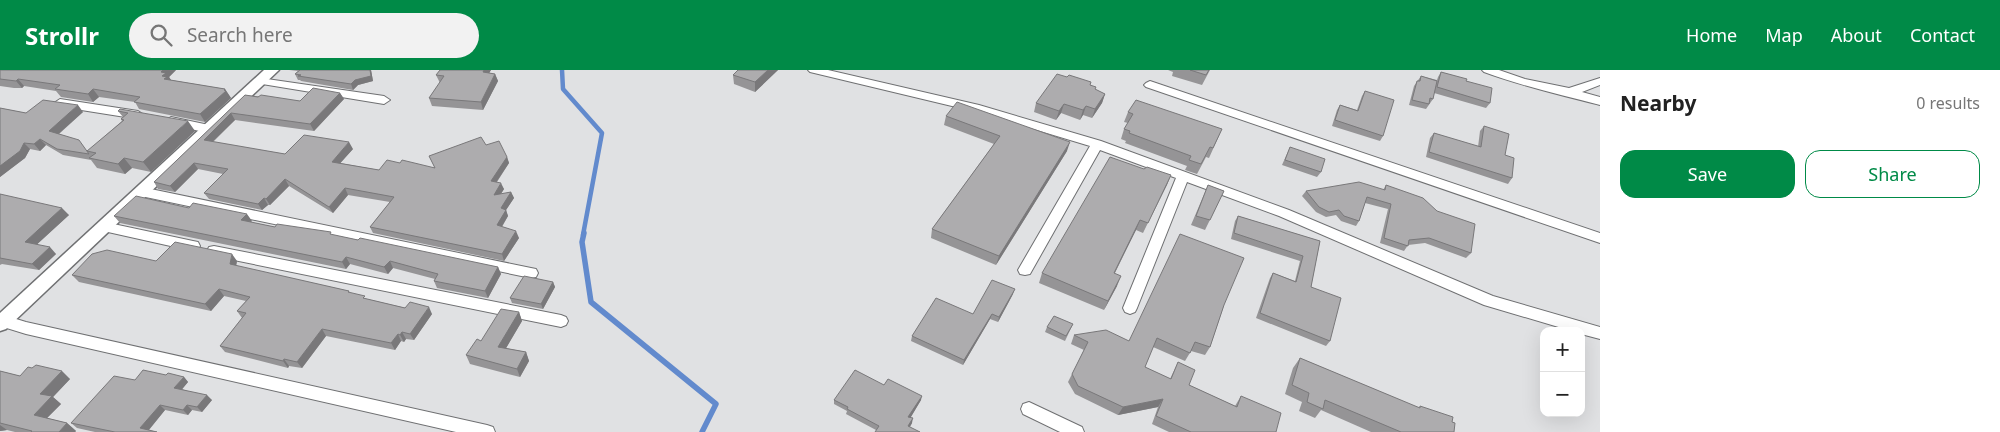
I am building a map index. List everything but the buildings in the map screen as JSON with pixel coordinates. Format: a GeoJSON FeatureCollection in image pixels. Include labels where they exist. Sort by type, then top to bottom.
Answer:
{"type":"FeatureCollection","features":[{"type":"Feature","properties":{"kind":"street"},"geometry":{"type":"LineString","coordinates":[[2,322],[272,70]]}},
{"type":"Feature","properties":{"kind":"street"},"geometry":{"type":"LineString","coordinates":[[814,70],[979,109],[1097,144],[1284,213],[1489,301],[1600,333]]}},
{"type":"Feature","properties":{"kind":"street"},"geometry":{"type":"LineString","coordinates":[[1488,70],[1522,82],[1570,92],[1600,101]]}},
{"type":"Feature","properties":{"kind":"street"},"geometry":{"type":"LineString","coordinates":[[260,81],[384,100]]}},
{"type":"Feature","properties":{"kind":"street"},"geometry":{"type":"LineString","coordinates":[[1570,92],[1600,81]]}},
{"type":"Feature","properties":{"kind":"street"},"geometry":{"type":"LineString","coordinates":[[1150,85],[1600,238]]}},
{"type":"Feature","properties":{"kind":"street"},"geometry":{"type":"LineString","coordinates":[[50,101],[158,118],[209,129]]}},
{"type":"Feature","properties":{"kind":"street"},"geometry":{"type":"LineString","coordinates":[[1025,270],[1097,144]]}},
{"type":"Feature","properties":{"kind":"street"},"geometry":{"type":"LineString","coordinates":[[1130,308],[1183,176]]}},
{"type":"Feature","properties":{"kind":"street"},"geometry":{"type":"LineString","coordinates":[[141,192],[531,274]]}},
{"type":"Feature","properties":{"kind":"street"},"geometry":{"type":"LineString","coordinates":[[104,227],[561,321]]}},
{"type":"Feature","properties":{"kind":"street"},"geometry":{"type":"LineString","coordinates":[[2,322],[487,432]]}},
{"type":"Feature","properties":{"kind":"street"},"geometry":{"type":"LineString","coordinates":[[1029,409],[1076,432]]}},
{"type":"Feature","properties":{"kind":"waterway"},"geometry":{"type":"LineString","coordinates":[[562,70],[563,89],[602,133],[583,235]]}},
{"type":"Feature","properties":{"kind":"waterway"},"geometry":{"type":"LineString","coordinates":[[584,233],[582,242],[591,302],[716,404],[702,432]]}}]}
